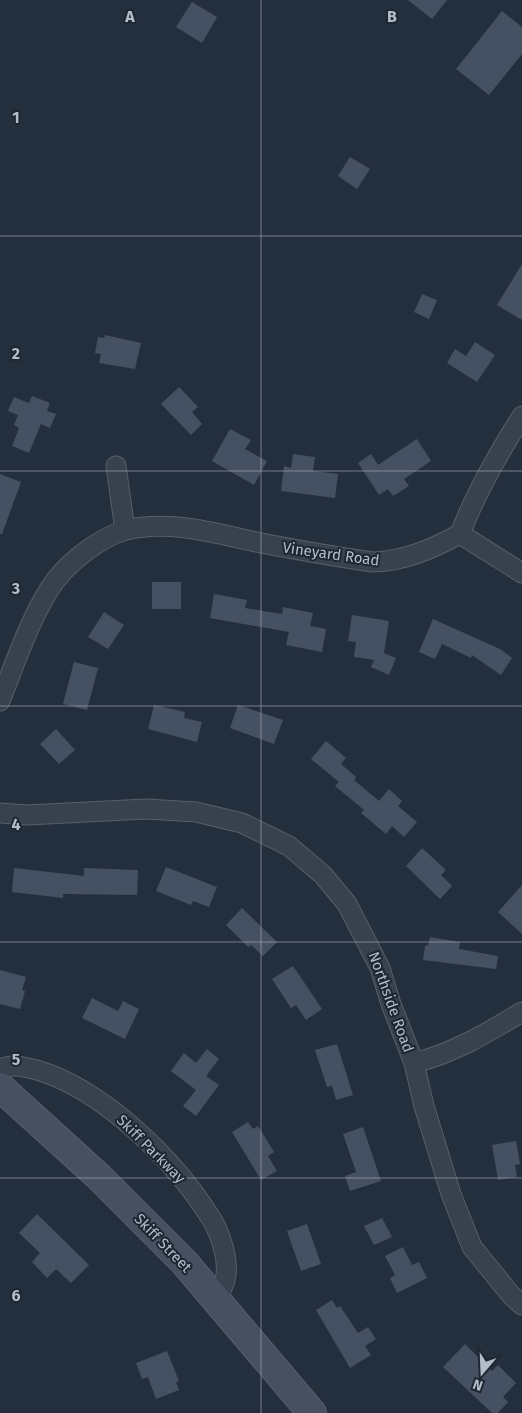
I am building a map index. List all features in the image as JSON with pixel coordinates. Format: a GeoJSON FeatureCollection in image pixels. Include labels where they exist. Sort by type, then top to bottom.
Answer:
{"type":"FeatureCollection","features":[{"type":"Feature","properties":{"kind":"main road","name":"Skiff Street"},"geometry":{"type":"LineString","coordinates":[[0,1087],[110,1189],[184,1262],[312,1413]]}},
{"type":"Feature","properties":{"kind":"street"},"geometry":{"type":"LineString","coordinates":[[522,416],[480,486],[460,534],[522,572]]}},
{"type":"Feature","properties":{"kind":"street"},"geometry":{"type":"LineString","coordinates":[[116,466],[125,530]]}},
{"type":"Feature","properties":{"kind":"street","name":"Vineyard Road"},"geometry":{"type":"LineString","coordinates":[[0,701],[34,620],[56,580],[68,567],[90,549],[125,530],[158,527],[200,530],[373,562],[390,562],[425,552],[460,534]]}},
{"type":"Feature","properties":{"kind":"street","name":"Northside Road"},"geometry":{"type":"LineString","coordinates":[[0,813],[27,815],[146,809],[196,812],[242,823],[289,846],[323,875],[346,904],[367,939],[380,968],[391,1004],[414,1063],[424,1106],[451,1194],[472,1247],[511,1295],[522,1305]]}},
{"type":"Feature","properties":{"kind":"street"},"geometry":{"type":"LineString","coordinates":[[414,1063],[442,1056],[482,1037],[522,1012]]}},
{"type":"Feature","properties":{"kind":"street","name":"Skiff Parkway"},"geometry":{"type":"LineString","coordinates":[[0,1069],[19,1065],[53,1075],[92,1096],[121,1118],[189,1186],[214,1222],[224,1250],[227,1273],[224,1286],[215,1298]]}},
{"type":"Feature","properties":{"kind":"building"},"geometry":{"type":"Polygon","coordinates":[[[408,0],[447,0],[432,19],[408,0]]]}},
{"type":"Feature","properties":{"kind":"building"},"geometry":{"type":"Polygon","coordinates":[[[192,2],[217,17],[202,43],[176,27],[192,2]]]}},
{"type":"Feature","properties":{"kind":"building"},"geometry":{"type":"Polygon","coordinates":[[[502,11],[522,27],[522,54],[489,95],[456,69],[502,11]]]}},
{"type":"Feature","properties":{"kind":"building"},"geometry":{"type":"Polygon","coordinates":[[[350,157],[370,169],[357,189],[338,176],[350,157]]]}},
{"type":"Feature","properties":{"kind":"building"},"geometry":{"type":"Polygon","coordinates":[[[522,264],[522,320],[497,305],[522,264]]]}},
{"type":"Feature","properties":{"kind":"building"},"geometry":{"type":"Polygon","coordinates":[[[422,294],[437,300],[429,319],[414,312],[422,294]]]}},
{"type":"Feature","properties":{"kind":"building"},"geometry":{"type":"Polygon","coordinates":[[[105,335],[141,343],[135,369],[99,363],[101,354],[95,353],[98,337],[104,338],[105,335]]]}},
{"type":"Feature","properties":{"kind":"building"},"geometry":{"type":"Polygon","coordinates":[[[475,342],[495,355],[477,382],[447,363],[455,349],[466,356],[475,342]]]}},
{"type":"Feature","properties":{"kind":"building"},"geometry":{"type":"Polygon","coordinates":[[[179,387],[198,407],[192,412],[202,424],[191,435],[161,404],[179,387]]]}},
{"type":"Feature","properties":{"kind":"building"},"geometry":{"type":"Polygon","coordinates":[[[32,396],[50,403],[47,411],[56,414],[50,428],[41,424],[29,453],[12,446],[19,428],[14,425],[18,415],[8,411],[14,397],[29,403],[32,396]]]}},
{"type":"Feature","properties":{"kind":"building"},"geometry":{"type":"Polygon","coordinates":[[[230,429],[251,440],[245,449],[267,461],[254,485],[212,461],[230,429]]]}},
{"type":"Feature","properties":{"kind":"building"},"geometry":{"type":"Polygon","coordinates":[[[417,439],[431,461],[404,479],[409,486],[393,496],[388,489],[379,495],[358,463],[371,454],[378,465],[417,439]]]}},
{"type":"Feature","properties":{"kind":"building"},"geometry":{"type":"Polygon","coordinates":[[[293,454],[315,457],[313,471],[338,474],[335,498],[281,491],[284,466],[291,468],[293,454]]]}},
{"type":"Feature","properties":{"kind":"building"},"geometry":{"type":"Polygon","coordinates":[[[0,474],[21,482],[2,534],[0,534],[0,474]]]}},
{"type":"Feature","properties":{"kind":"building"},"geometry":{"type":"Polygon","coordinates":[[[152,582],[181,582],[181,609],[152,609],[152,582]]]}},
{"type":"Feature","properties":{"kind":"building"},"geometry":{"type":"Polygon","coordinates":[[[214,594],[247,600],[245,608],[282,614],[283,607],[313,613],[310,626],[326,629],[322,652],[286,645],[289,632],[210,618],[214,594]]]}},
{"type":"Feature","properties":{"kind":"building"},"geometry":{"type":"Polygon","coordinates":[[[104,612],[124,625],[108,649],[88,637],[104,612]]]}},
{"type":"Feature","properties":{"kind":"building"},"geometry":{"type":"Polygon","coordinates":[[[352,615],[389,621],[384,653],[396,658],[389,675],[371,667],[374,660],[354,657],[356,642],[348,641],[352,615]]]}},
{"type":"Feature","properties":{"kind":"building"},"geometry":{"type":"Polygon","coordinates":[[[433,619],[500,649],[512,658],[501,675],[472,655],[471,658],[442,644],[435,659],[419,652],[433,619]]]}},
{"type":"Feature","properties":{"kind":"building"},"geometry":{"type":"Polygon","coordinates":[[[74,662],[98,668],[87,710],[63,704],[74,662]]]}},
{"type":"Feature","properties":{"kind":"building"},"geometry":{"type":"Polygon","coordinates":[[[154,705],[185,712],[184,718],[202,722],[197,742],[148,729],[154,705]]]}},
{"type":"Feature","properties":{"kind":"building"},"geometry":{"type":"Polygon","coordinates":[[[238,705],[283,720],[274,744],[230,728],[238,705]]]}},
{"type":"Feature","properties":{"kind":"building"},"geometry":{"type":"Polygon","coordinates":[[[56,729],[75,750],[59,764],[40,744],[56,729]]]}},
{"type":"Feature","properties":{"kind":"building"},"geometry":{"type":"Polygon","coordinates":[[[326,741],[346,758],[341,764],[356,777],[354,780],[379,801],[389,789],[402,801],[398,806],[417,822],[404,837],[392,826],[386,834],[361,813],[364,810],[335,786],[339,782],[311,759],[326,741]]]}},
{"type":"Feature","properties":{"kind":"building"},"geometry":{"type":"Polygon","coordinates":[[[422,848],[446,870],[441,875],[452,886],[440,899],[406,866],[422,848]]]}},
{"type":"Feature","properties":{"kind":"building"},"geometry":{"type":"Polygon","coordinates":[[[166,867],[217,887],[209,907],[193,901],[191,905],[156,891],[166,867]]]}},
{"type":"Feature","properties":{"kind":"building"},"geometry":{"type":"Polygon","coordinates":[[[14,868],[84,876],[84,868],[138,870],[137,895],[63,894],[63,898],[12,892],[14,868]]]}},
{"type":"Feature","properties":{"kind":"building"},"geometry":{"type":"Polygon","coordinates":[[[522,885],[522,934],[498,912],[522,885]]]}},
{"type":"Feature","properties":{"kind":"building"},"geometry":{"type":"Polygon","coordinates":[[[242,908],[277,942],[263,956],[251,945],[248,947],[226,925],[242,908]]]}},
{"type":"Feature","properties":{"kind":"building"},"geometry":{"type":"Polygon","coordinates":[[[430,937],[460,942],[459,949],[498,956],[496,969],[423,960],[425,946],[428,945],[430,937]]]}},
{"type":"Feature","properties":{"kind":"building"},"geometry":{"type":"Polygon","coordinates":[[[293,966],[322,1009],[306,1020],[296,1005],[291,1008],[272,979],[293,966]]]}},
{"type":"Feature","properties":{"kind":"building"},"geometry":{"type":"Polygon","coordinates":[[[0,970],[26,977],[22,990],[25,991],[20,1009],[0,1004],[0,970]]]}},
{"type":"Feature","properties":{"kind":"building"},"geometry":{"type":"Polygon","coordinates":[[[92,998],[118,1011],[123,1001],[139,1009],[125,1039],[82,1018],[92,998]]]}},
{"type":"Feature","properties":{"kind":"building"},"geometry":{"type":"Polygon","coordinates":[[[337,1044],[353,1095],[336,1100],[332,1086],[327,1087],[315,1050],[337,1044]]]}},
{"type":"Feature","properties":{"kind":"building"},"geometry":{"type":"Polygon","coordinates":[[[207,1049],[219,1059],[206,1076],[219,1085],[196,1116],[183,1106],[196,1090],[171,1071],[184,1053],[196,1063],[207,1049]]]}},
{"type":"Feature","properties":{"kind":"building"},"geometry":{"type":"Polygon","coordinates":[[[248,1122],[253,1129],[258,1126],[274,1152],[268,1156],[277,1171],[261,1180],[232,1132],[248,1122]]]}},
{"type":"Feature","properties":{"kind":"building"},"geometry":{"type":"Polygon","coordinates":[[[363,1127],[381,1181],[350,1191],[345,1176],[356,1172],[343,1134],[363,1127]]]}},
{"type":"Feature","properties":{"kind":"building"},"geometry":{"type":"Polygon","coordinates":[[[516,1141],[520,1164],[515,1165],[517,1177],[498,1180],[492,1145],[516,1141]]]}},
{"type":"Feature","properties":{"kind":"building"},"geometry":{"type":"Polygon","coordinates":[[[37,1214],[89,1265],[71,1283],[56,1269],[47,1278],[32,1262],[40,1253],[19,1233],[37,1214]]]}},
{"type":"Feature","properties":{"kind":"building"},"geometry":{"type":"Polygon","coordinates":[[[382,1218],[392,1237],[374,1245],[364,1226],[382,1218]]]}},
{"type":"Feature","properties":{"kind":"building"},"geometry":{"type":"Polygon","coordinates":[[[307,1224],[321,1264],[301,1271],[287,1231],[307,1224]]]}},
{"type":"Feature","properties":{"kind":"building"},"geometry":{"type":"Polygon","coordinates":[[[403,1247],[412,1265],[419,1262],[427,1278],[397,1293],[390,1278],[395,1275],[385,1256],[403,1247]]]}},
{"type":"Feature","properties":{"kind":"building"},"geometry":{"type":"Polygon","coordinates":[[[332,1300],[337,1308],[340,1306],[358,1333],[368,1327],[376,1339],[365,1346],[371,1355],[350,1368],[316,1310],[332,1300]]]}},
{"type":"Feature","properties":{"kind":"building"},"geometry":{"type":"Polygon","coordinates":[[[465,1344],[492,1371],[498,1365],[516,1383],[503,1397],[508,1402],[498,1413],[492,1413],[443,1367],[465,1344]]]}},
{"type":"Feature","properties":{"kind":"building"},"geometry":{"type":"Polygon","coordinates":[[[167,1351],[179,1381],[176,1382],[179,1390],[156,1399],[148,1377],[142,1379],[136,1363],[167,1351]]]}}]}
